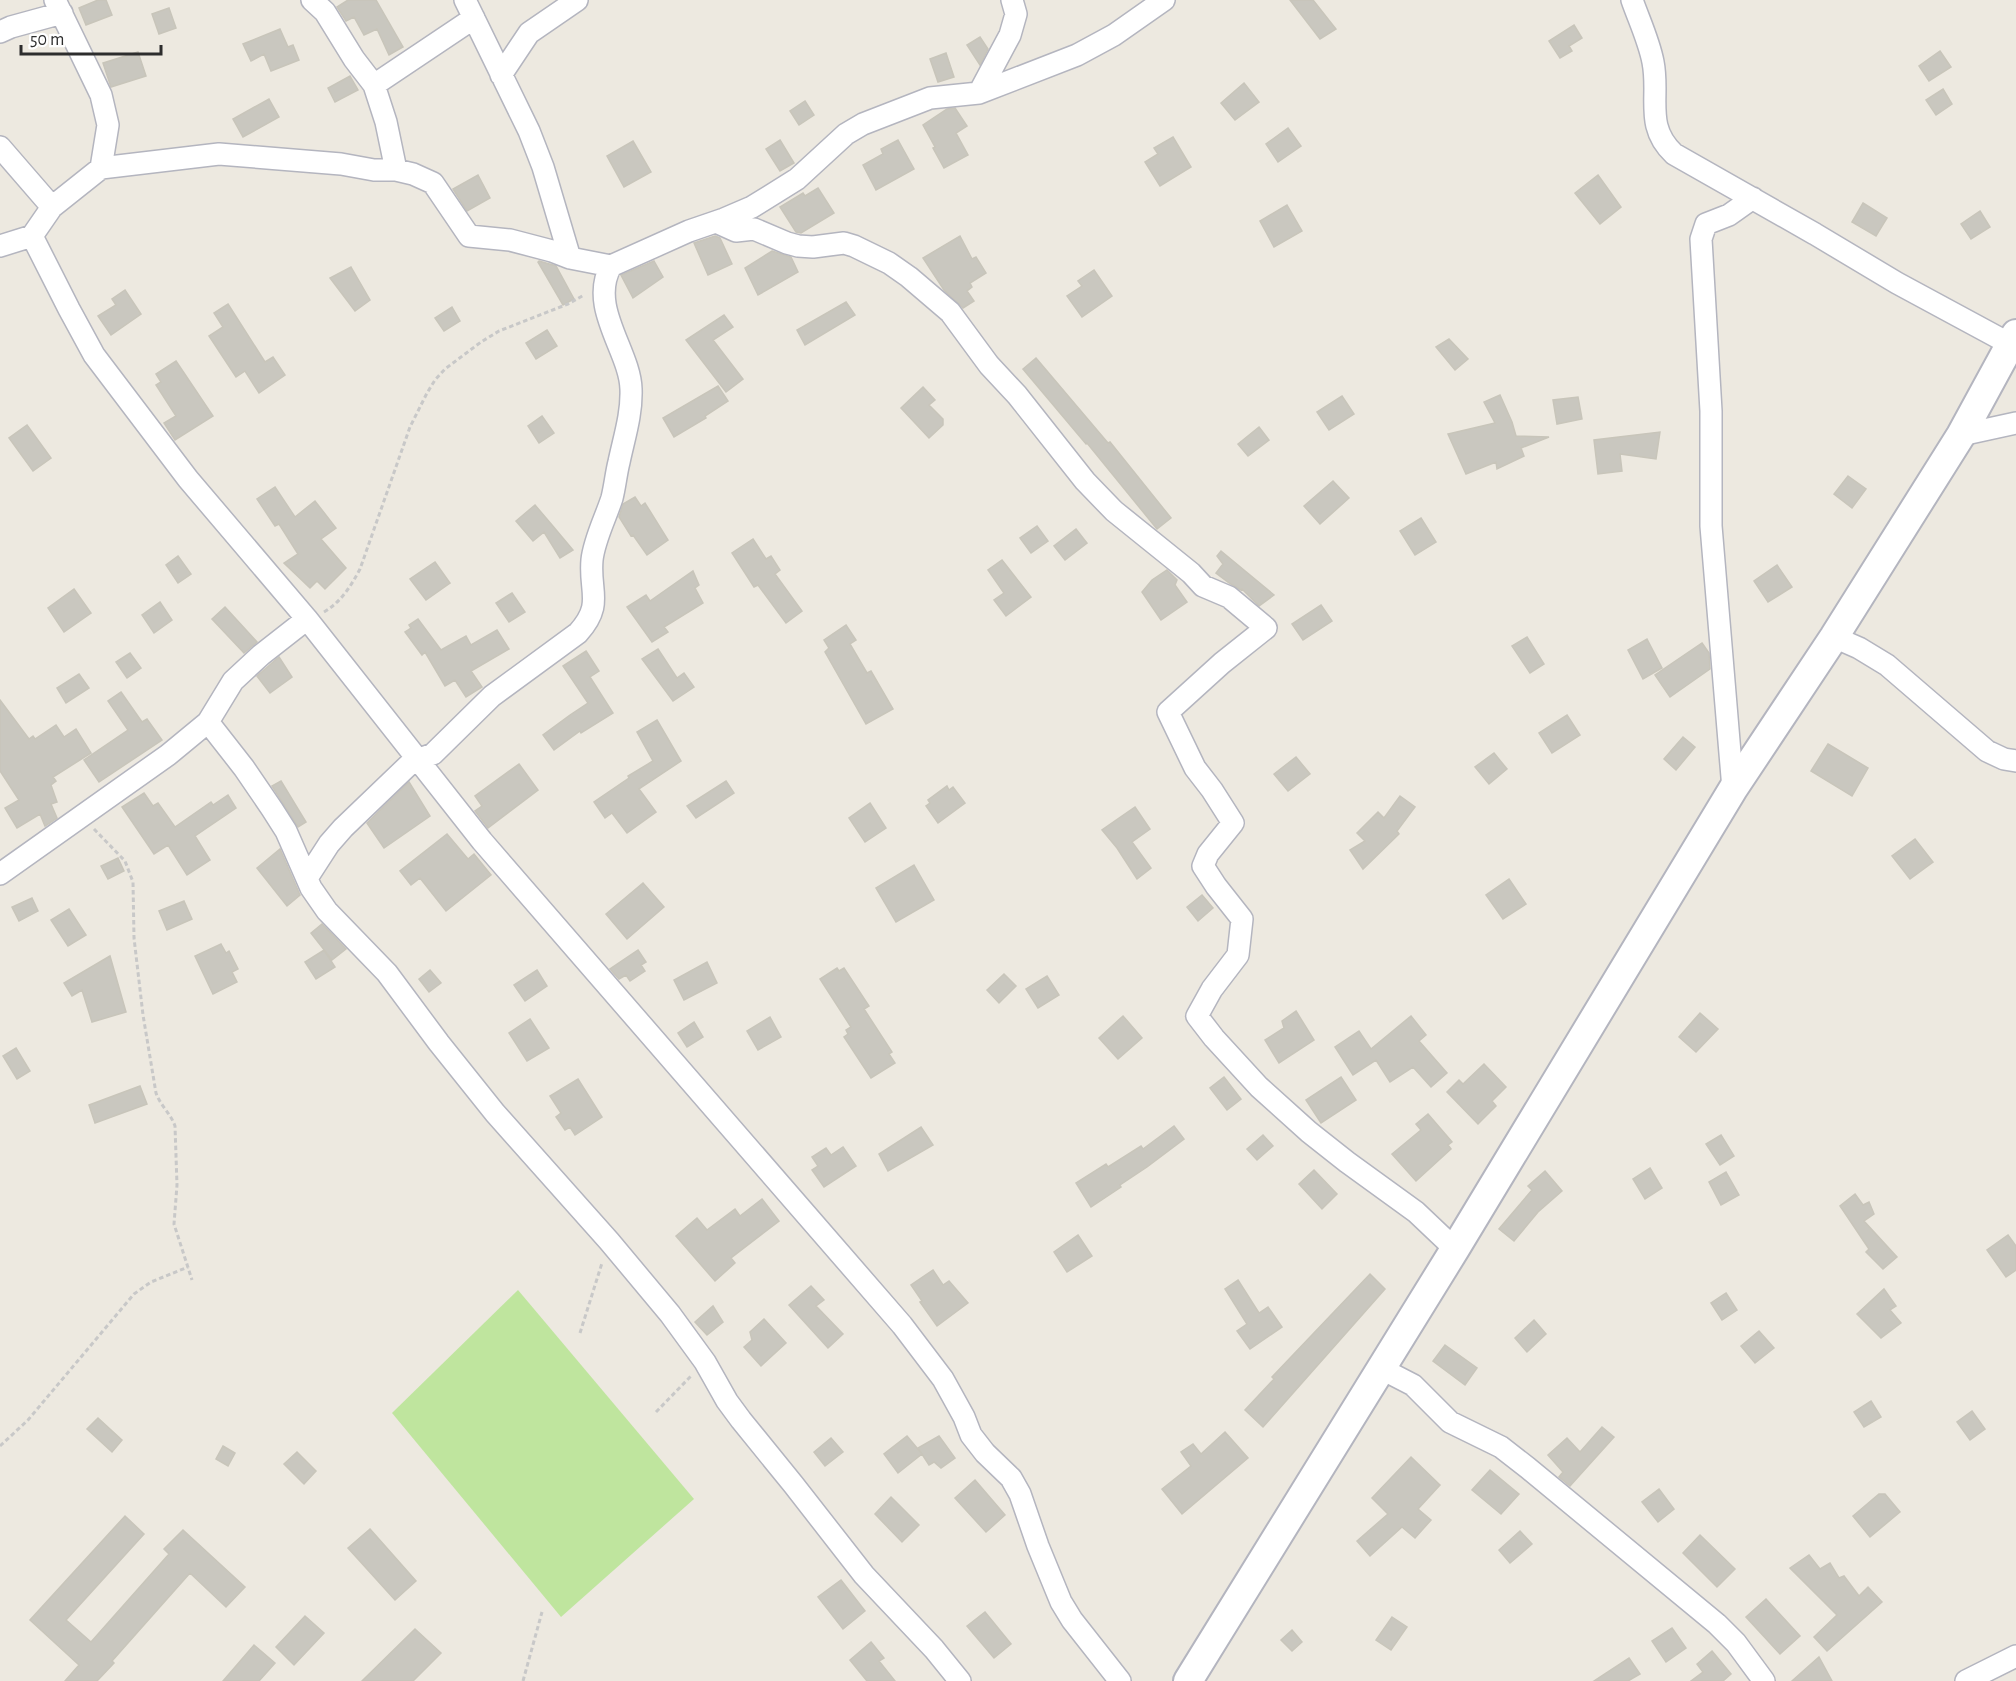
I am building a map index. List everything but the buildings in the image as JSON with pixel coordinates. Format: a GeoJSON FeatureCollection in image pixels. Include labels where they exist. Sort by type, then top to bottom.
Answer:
{"type":"FeatureCollection","features":[{"type":"Feature","properties":{"kind":"street"},"geometry":{"type":"LineString","coordinates":[[312,0],[325,12],[354,59],[374,85],[386,122],[396,170]]}},
{"type":"Feature","properties":{"kind":"street"},"geometry":{"type":"LineString","coordinates":[[501,75],[529,33],[577,0]]}},
{"type":"Feature","properties":{"kind":"street"},"geometry":{"type":"LineString","coordinates":[[979,93],[1010,35],[1016,14],[1012,0]]}},
{"type":"Feature","properties":{"kind":"street"},"geometry":{"type":"LineString","coordinates":[[0,246],[32,236],[52,207],[101,168],[219,154],[341,164],[413,174],[433,183],[469,236],[510,240],[552,251],[608,271],[689,231],[752,207],[783,188],[846,134],[863,124],[930,98],[979,93],[1077,55],[1114,36],[1164,0]]}},
{"type":"Feature","properties":{"kind":"street"},"geometry":{"type":"LineString","coordinates":[[1188,1681],[1455,1249],[1733,789],[1834,637],[1960,435],[2013,339],[1897,283],[1674,154],[1658,134],[1653,63],[1632,0]]}},
{"type":"Feature","properties":{"kind":"street"},"geometry":{"type":"LineString","coordinates":[[0,32],[58,6],[101,95],[108,125],[101,168]]}},
{"type":"Feature","properties":{"kind":"street"},"geometry":{"type":"LineString","coordinates":[[374,85],[469,9],[529,131],[543,167],[570,258]]}},
{"type":"Feature","properties":{"kind":"street"},"geometry":{"type":"LineString","coordinates":[[0,147],[52,207]]}},
{"type":"Feature","properties":{"kind":"street"},"geometry":{"type":"LineString","coordinates":[[1733,789],[1711,526],[1711,411],[1701,239],[1706,224],[1729,215],[1753,198]]}},
{"type":"Feature","properties":{"kind":"street"},"geometry":{"type":"LineString","coordinates":[[716,222],[736,231],[754,229],[798,246],[813,247],[844,243],[889,263],[909,277],[950,312],[989,364],[1017,395],[1085,481],[1114,511],[1191,573],[1203,586],[1229,597],[1266,628],[1222,663],[1168,712],[1195,768],[1233,823],[1208,854],[1203,866],[1242,919],[1238,955],[1212,989],[1197,1016],[1259,1087],[1340,1156],[1416,1212],[1455,1249]]}},
{"type":"Feature","properties":{"kind":"street"},"geometry":{"type":"LineString","coordinates":[[32,236],[94,355],[188,478],[307,619],[482,841],[902,1325],[943,1379],[971,1435],[1016,1486],[1061,1602],[1072,1620],[1120,1681]]}},
{"type":"Feature","properties":{"kind":"street"},"geometry":{"type":"LineString","coordinates":[[307,878],[329,844],[343,828],[416,758],[433,754],[492,696],[578,633],[593,612],[595,599],[592,559],[615,485],[631,388],[628,371],[608,313],[604,283],[608,271]]}},
{"type":"Feature","properties":{"kind":"street"},"geometry":{"type":"LineString","coordinates":[[1960,435],[2016,423]]}},
{"type":"Feature","properties":{"kind":"street"},"geometry":{"type":"LineString","coordinates":[[0,874],[168,755],[208,722],[233,681],[261,655],[307,619]]}},
{"type":"Feature","properties":{"kind":"street"},"geometry":{"type":"LineString","coordinates":[[1834,637],[1859,648],[1887,665],[1987,751],[2004,759],[2016,760]]}},
{"type":"Feature","properties":{"kind":"street"},"geometry":{"type":"LineString","coordinates":[[208,722],[244,768],[286,831],[307,878],[327,911],[387,972],[439,1043],[495,1113],[609,1240],[670,1314],[705,1362],[727,1401],[741,1420],[864,1575],[934,1649],[960,1681]]}},
{"type":"Feature","properties":{"kind":"street"},"geometry":{"type":"LineString","coordinates":[[1380,1368],[1413,1384],[1450,1422],[1501,1447],[1528,1468],[1717,1624],[1736,1643],[1764,1681]]}},
{"type":"Feature","properties":{"kind":"street"},"geometry":{"type":"LineString","coordinates":[[1966,1681],[2016,1656]]}},
{"type":"Feature","properties":{"kind":"path"},"geometry":{"type":"LineString","coordinates":[[307,619],[328,609],[350,588],[360,569],[410,427],[427,393],[445,369],[499,331],[581,298],[608,271]]}},
{"type":"Feature","properties":{"kind":"path"},"geometry":{"type":"LineString","coordinates":[[80,816],[111,844],[125,861],[133,882],[134,938],[143,1016],[156,1093],[159,1102],[175,1126],[177,1185],[174,1224],[192,1280]]}},
{"type":"Feature","properties":{"kind":"path"},"geometry":{"type":"LineString","coordinates":[[580,1333],[609,1240]]}},
{"type":"Feature","properties":{"kind":"path"},"geometry":{"type":"LineString","coordinates":[[0,1446],[28,1420],[134,1294],[151,1282],[188,1267]]}},
{"type":"Feature","properties":{"kind":"path"},"geometry":{"type":"LineString","coordinates":[[656,1412],[705,1362]]}},
{"type":"Feature","properties":{"kind":"path"},"geometry":{"type":"LineString","coordinates":[[524,1681],[542,1612]]}},
{"type":"Feature","properties":{"kind":"green space"},"geometry":{"type":"Polygon","coordinates":[[[518,1290],[694,1499],[561,1617],[392,1413],[518,1290]]]}}]}
